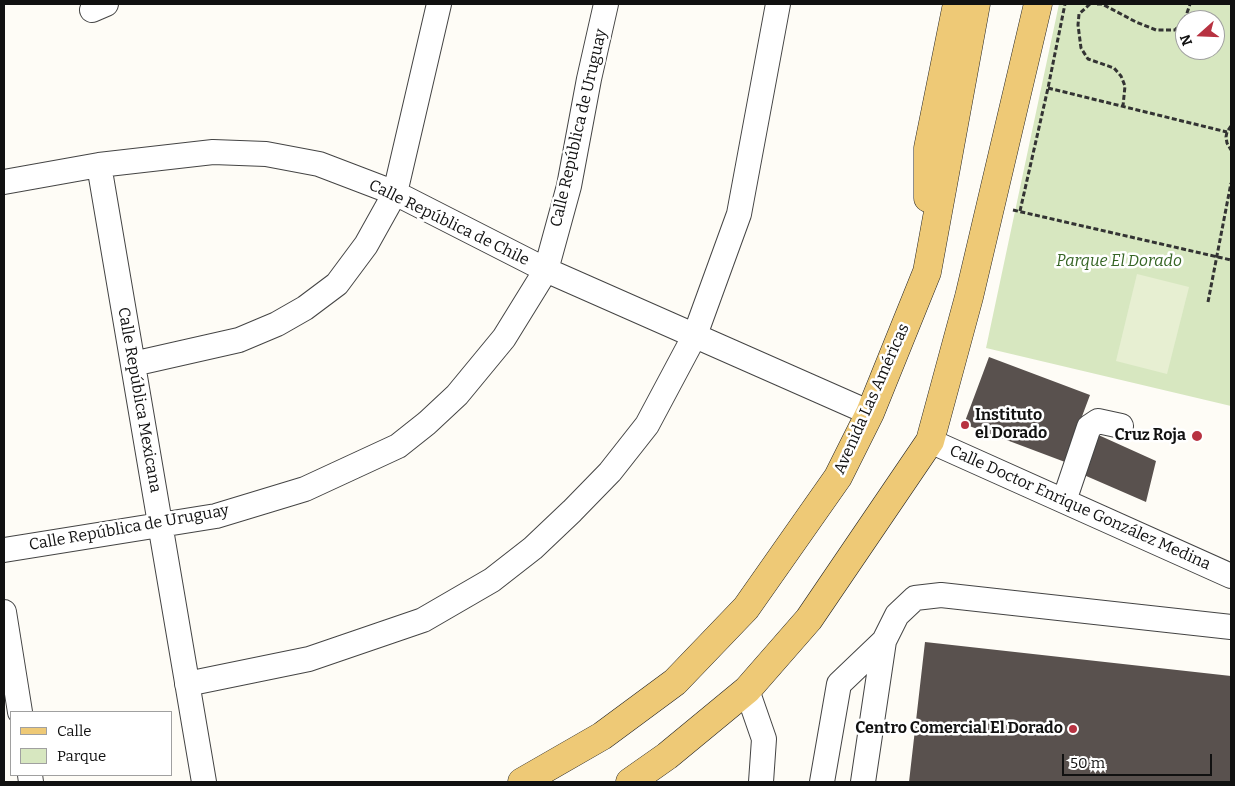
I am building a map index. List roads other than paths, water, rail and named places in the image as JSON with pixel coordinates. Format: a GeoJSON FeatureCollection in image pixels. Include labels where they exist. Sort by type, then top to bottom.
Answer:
{"type":"FeatureCollection","features":[{"type":"Feature","properties":{"kind":"main road"},"geometry":{"type":"LineString","coordinates":[[928,272],[928,148],[957,4]]}},
{"type":"Feature","properties":{"kind":"main road","name":"Avenida Las Américas"},"geometry":{"type":"LineString","coordinates":[[522,782],[602,736],[674,682],[746,608],[838,477],[870,413],[928,272],[976,4]]}},
{"type":"Feature","properties":{"kind":"main road"},"geometry":{"type":"LineString","coordinates":[[630,782],[667,756],[747,690],[809,619],[930,441],[970,297],[1038,4]]}},
{"type":"Feature","properties":{"kind":"street"},"geometry":{"type":"LineString","coordinates":[[133,364],[239,340],[277,324],[305,308],[337,284],[366,245],[395,193],[439,4]]}},
{"type":"Feature","properties":{"kind":"street","name":"Calle República de Uruguay"},"geometry":{"type":"LineString","coordinates":[[4,550],[216,516],[305,489],[398,446],[427,423],[456,396],[504,338],[546,270],[569,186],[589,79],[606,4]]}},
{"type":"Feature","properties":{"kind":"street"},"geometry":{"type":"LineString","coordinates":[[187,684],[309,659],[423,620],[492,580],[533,548],[610,472],[648,425],[696,335],[739,214],[778,4]]}},
{"type":"Feature","properties":{"kind":"street","name":"Calle República de Chile"},"geometry":{"type":"LineString","coordinates":[[4,182],[99,165],[213,152],[266,154],[319,164],[395,193],[546,270],[870,413]]}},
{"type":"Feature","properties":{"kind":"street","name":"Calle República Mexicana"},"geometry":{"type":"LineString","coordinates":[[99,165],[204,782]]}},
{"type":"Feature","properties":{"kind":"street"},"geometry":{"type":"LineString","coordinates":[[1064,501],[1089,427],[1098,421],[1121,426]]}},
{"type":"Feature","properties":{"kind":"street","name":"Calle Doctor Enrique González Medina"},"geometry":{"type":"LineString","coordinates":[[930,441],[1231,576]]}},
{"type":"Feature","properties":{"kind":"street"},"geometry":{"type":"LineString","coordinates":[[822,782],[839,684],[884,641],[897,616],[915,598],[941,595],[1231,628]]}},
{"type":"Feature","properties":{"kind":"street"},"geometry":{"type":"LineString","coordinates":[[4,612],[20,711]]}},
{"type":"Feature","properties":{"kind":"street"},"geometry":{"type":"LineString","coordinates":[[863,782],[884,641]]}},
{"type":"Feature","properties":{"kind":"street"},"geometry":{"type":"LineString","coordinates":[[747,690],[764,739],[761,782]]}},
{"type":"Feature","properties":{"kind":"place","name":"Instituto el Dorado"},"geometry":{"type":"Point","coordinates":[965,425]}},
{"type":"Feature","properties":{"kind":"place","name":"Cruz Roja"},"geometry":{"type":"Point","coordinates":[1197,436]}},
{"type":"Feature","properties":{"kind":"place","name":"Centro Comercial El Dorado"},"geometry":{"type":"Point","coordinates":[1073,729]}},
{"type":"Feature","properties":{"kind":"park label","name":"Parque El Dorado"},"geometry":{"type":"Point","coordinates":[1119,262]}}]}
